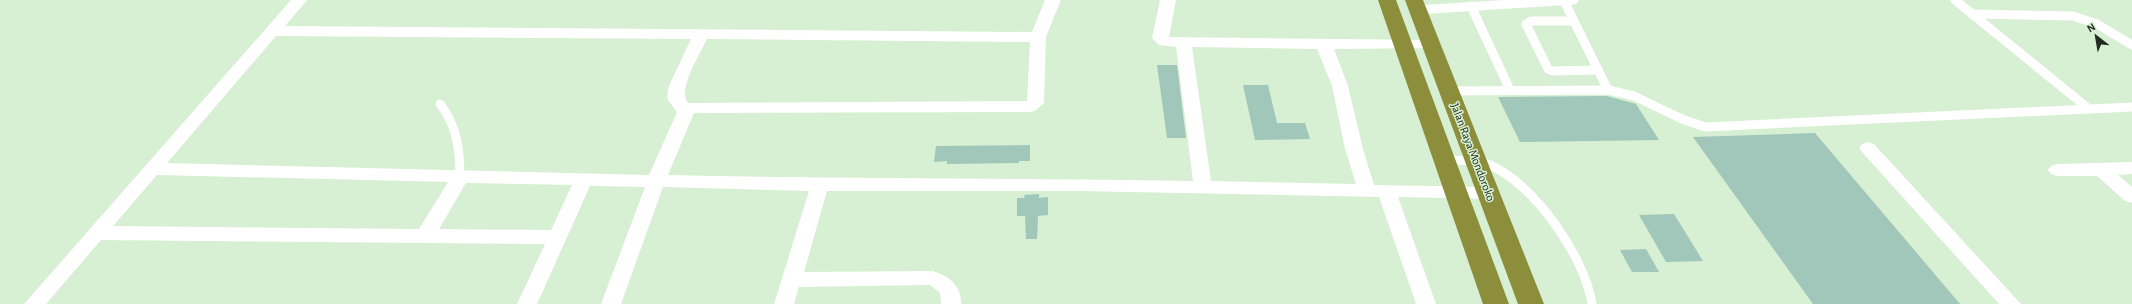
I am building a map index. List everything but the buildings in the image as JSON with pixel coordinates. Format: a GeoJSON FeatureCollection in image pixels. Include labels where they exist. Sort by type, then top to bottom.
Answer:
{"type":"FeatureCollection","features":[{"type":"Feature","properties":{"kind":"highway"},"geometry":{"type":"LineString","coordinates":[[1387,0],[1496,304]]}},
{"type":"Feature","properties":{"kind":"highway","name":"Jalan Raya Mondoroko"},"geometry":{"type":"LineString","coordinates":[[1415,5],[1532,304]]}},
{"type":"Feature","properties":{"kind":"street"},"geometry":{"type":"LineString","coordinates":[[34,304],[98,233],[299,0]]}},
{"type":"Feature","properties":{"kind":"street"},"geometry":{"type":"LineString","coordinates":[[683,108],[1029,107],[1035,102],[1038,37],[1053,0]]}},
{"type":"Feature","properties":{"kind":"street"},"geometry":{"type":"LineString","coordinates":[[1168,0],[1160,38],[1164,42],[1324,45],[1431,45]]}},
{"type":"Feature","properties":{"kind":"street"},"geometry":{"type":"LineString","coordinates":[[271,31],[1038,37]]}},
{"type":"Feature","properties":{"kind":"street"},"geometry":{"type":"LineString","coordinates":[[611,304],[656,181],[685,114],[683,108],[676,99],[676,88],[701,35]]}},
{"type":"Feature","properties":{"kind":"street"},"geometry":{"type":"LineString","coordinates":[[1183,42],[1203,188]]}},
{"type":"Feature","properties":{"kind":"street"},"geometry":{"type":"LineString","coordinates":[[1324,45],[1340,86],[1354,149],[1377,191],[1426,304]]}},
{"type":"Feature","properties":{"kind":"street"},"geometry":{"type":"LineString","coordinates":[[1868,148],[2012,304]]}},
{"type":"Feature","properties":{"kind":"street"},"geometry":{"type":"LineString","coordinates":[[2057,170],[2132,168]]}},
{"type":"Feature","properties":{"kind":"street"},"geometry":{"type":"LineString","coordinates":[[153,169],[820,185],[1077,185],[1488,193]]}},
{"type":"Feature","properties":{"kind":"street"},"geometry":{"type":"LineString","coordinates":[[2101,170],[2132,197]]}},
{"type":"Feature","properties":{"kind":"street"},"geometry":{"type":"LineString","coordinates":[[425,236],[460,177]]}},
{"type":"Feature","properties":{"kind":"street"},"geometry":{"type":"LineString","coordinates":[[527,304],[584,179]]}},
{"type":"Feature","properties":{"kind":"street"},"geometry":{"type":"LineString","coordinates":[[784,304],[820,185]]}},
{"type":"Feature","properties":{"kind":"street"},"geometry":{"type":"LineString","coordinates":[[98,233],[558,237]]}},
{"type":"Feature","properties":{"kind":"street"},"geometry":{"type":"LineString","coordinates":[[791,280],[933,278],[948,286],[952,295],[951,304]]}},
{"type":"Feature","properties":{"kind":"lane"},"geometry":{"type":"LineString","coordinates":[[1415,5],[1471,6],[1574,0]]}},
{"type":"Feature","properties":{"kind":"lane"},"geometry":{"type":"LineString","coordinates":[[1955,0],[2089,109]]}},
{"type":"Feature","properties":{"kind":"lane"},"geometry":{"type":"LineString","coordinates":[[1564,1],[1608,90]]}},
{"type":"Feature","properties":{"kind":"lane"},"geometry":{"type":"LineString","coordinates":[[1471,6],[1510,90]]}},
{"type":"Feature","properties":{"kind":"lane"},"geometry":{"type":"LineString","coordinates":[[1972,14],[2073,16],[2097,24],[2132,45]]}},
{"type":"Feature","properties":{"kind":"lane"},"geometry":{"type":"LineString","coordinates":[[1574,21],[1531,21],[1526,24],[1548,69],[1553,71],[1598,70]]}},
{"type":"Feature","properties":{"kind":"lane"},"geometry":{"type":"LineString","coordinates":[[1449,90],[1608,90],[1646,100],[1682,119],[1705,127],[2132,107]]}},
{"type":"Feature","properties":{"kind":"lane"},"geometry":{"type":"LineString","coordinates":[[440,104],[449,113],[454,129],[460,161],[460,177]]}},
{"type":"Feature","properties":{"kind":"lane"},"geometry":{"type":"LineString","coordinates":[[1444,160],[1476,161],[1495,168],[1528,192],[1560,232],[1590,287],[1592,304]]}}]}
